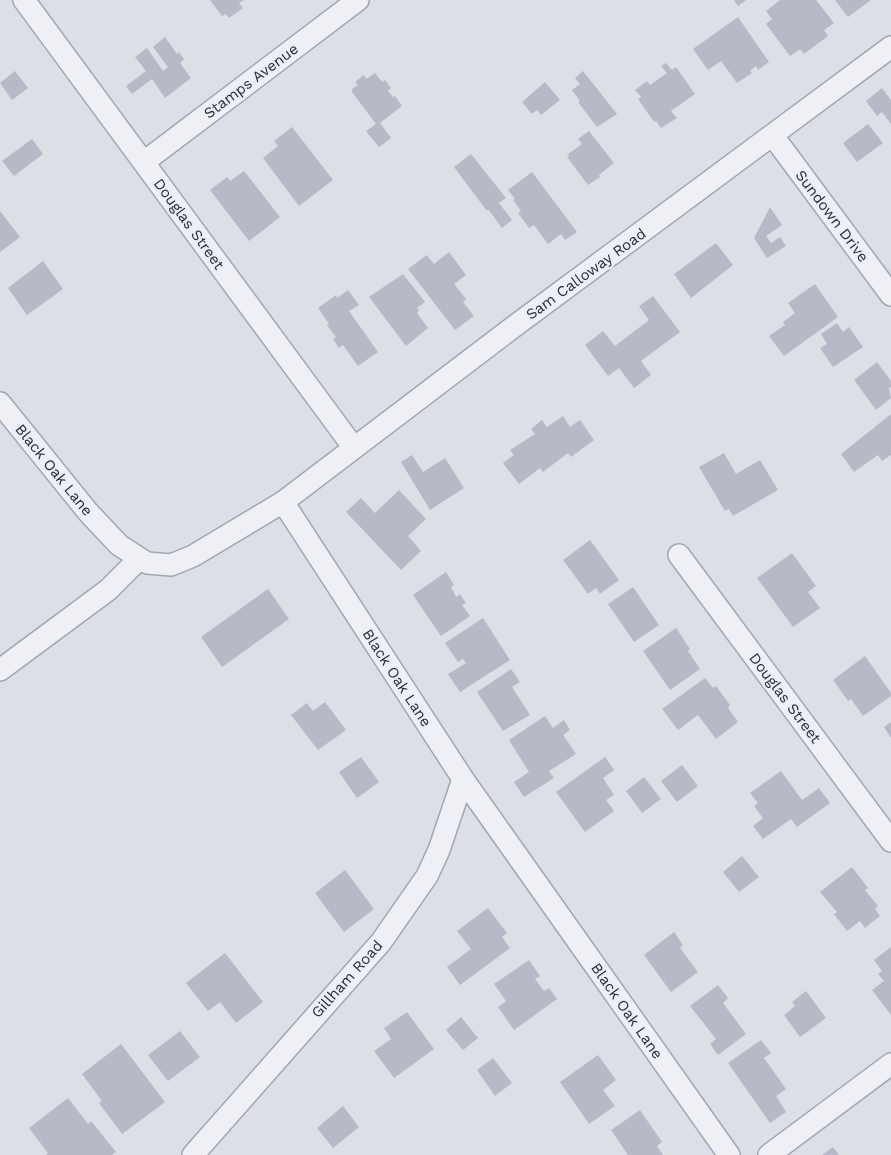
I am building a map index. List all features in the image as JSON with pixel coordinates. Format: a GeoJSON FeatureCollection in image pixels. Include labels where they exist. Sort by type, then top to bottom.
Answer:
{"type":"FeatureCollection","features":[{"type":"Feature","properties":{"kind":"street","name":"Douglas Street"},"geometry":{"type":"LineString","coordinates":[[24,0],[354,448]]}},
{"type":"Feature","properties":{"kind":"street","name":"Stamps Avenue"},"geometry":{"type":"LineString","coordinates":[[144,162],[358,0]]}},
{"type":"Feature","properties":{"kind":"street","name":"Sam Calloway Road"},"geometry":{"type":"LineString","coordinates":[[283,502],[512,328],[891,47]]}},
{"type":"Feature","properties":{"kind":"street","name":"Sundown Drive"},"geometry":{"type":"LineString","coordinates":[[773,136],[891,295]]}},
{"type":"Feature","properties":{"kind":"street","name":"Black Oak Lane"},"geometry":{"type":"LineString","coordinates":[[0,403],[88,512],[119,545],[147,563],[171,565],[193,556],[283,502],[463,779],[729,1155]]}},
{"type":"Feature","properties":{"kind":"street","name":"Douglas Street"},"geometry":{"type":"LineString","coordinates":[[679,555],[891,841]]}},
{"type":"Feature","properties":{"kind":"street"},"geometry":{"type":"LineString","coordinates":[[0,670],[108,590],[139,559]]}},
{"type":"Feature","properties":{"kind":"street","name":"Gillham Road"},"geometry":{"type":"LineString","coordinates":[[193,1155],[381,942],[428,876],[439,850],[463,779]]}},
{"type":"Feature","properties":{"kind":"street"},"geometry":{"type":"LineString","coordinates":[[769,1155],[891,1064]]}},
{"type":"Feature","properties":{"kind":"building"},"geometry":{"type":"Polygon","coordinates":[[[210,0],[244,0],[239,3],[243,8],[229,18],[226,14],[222,16],[210,0]]]}},
{"type":"Feature","properties":{"kind":"building"},"geometry":{"type":"Polygon","coordinates":[[[734,0],[746,0],[738,6],[734,0]]]}},
{"type":"Feature","properties":{"kind":"building"},"geometry":{"type":"Polygon","coordinates":[[[780,0],[816,0],[834,23],[824,30],[828,36],[804,54],[800,49],[790,56],[766,24],[772,19],[766,11],[780,0]]]}},
{"type":"Feature","properties":{"kind":"building"},"geometry":{"type":"Polygon","coordinates":[[[835,0],[871,0],[848,17],[835,0]]]}},
{"type":"Feature","properties":{"kind":"building"},"geometry":{"type":"Polygon","coordinates":[[[738,17],[769,62],[758,70],[756,66],[750,71],[752,73],[737,83],[721,61],[708,70],[693,49],[738,17]]]}},
{"type":"Feature","properties":{"kind":"building"},"geometry":{"type":"Polygon","coordinates":[[[165,37],[177,54],[179,52],[184,59],[180,63],[191,78],[165,98],[152,79],[132,94],[126,86],[146,71],[135,57],[147,48],[163,71],[168,67],[153,47],[165,37]]]}},
{"type":"Feature","properties":{"kind":"building"},"geometry":{"type":"Polygon","coordinates":[[[666,63],[672,70],[676,67],[695,94],[671,111],[677,118],[661,128],[656,121],[654,122],[638,99],[641,97],[635,90],[647,81],[650,85],[667,73],[661,66],[666,63]]]}},
{"type":"Feature","properties":{"kind":"building"},"geometry":{"type":"Polygon","coordinates":[[[15,71],[28,88],[12,100],[0,83],[15,71]]]}},
{"type":"Feature","properties":{"kind":"building"},"geometry":{"type":"Polygon","coordinates":[[[583,71],[617,114],[597,127],[578,102],[580,101],[572,90],[580,84],[575,78],[583,71]]]}},
{"type":"Feature","properties":{"kind":"building"},"geometry":{"type":"Polygon","coordinates":[[[375,73],[382,82],[385,80],[391,88],[388,91],[393,97],[395,96],[402,106],[380,123],[391,138],[379,147],[366,131],[376,124],[352,92],[352,89],[358,85],[355,82],[364,75],[366,79],[375,73]]]}},
{"type":"Feature","properties":{"kind":"building"},"geometry":{"type":"Polygon","coordinates":[[[545,82],[560,100],[541,115],[537,110],[532,114],[522,102],[545,82]]]}},
{"type":"Feature","properties":{"kind":"building"},"geometry":{"type":"Polygon","coordinates":[[[882,88],[891,100],[891,124],[882,112],[877,116],[866,101],[882,88]]]}},
{"type":"Feature","properties":{"kind":"building"},"geometry":{"type":"Polygon","coordinates":[[[868,124],[883,143],[857,162],[843,143],[868,124]]]}},
{"type":"Feature","properties":{"kind":"building"},"geometry":{"type":"Polygon","coordinates":[[[292,127],[333,180],[299,206],[263,158],[278,146],[274,141],[292,127]]]}},
{"type":"Feature","properties":{"kind":"building"},"geometry":{"type":"Polygon","coordinates":[[[589,131],[614,163],[599,175],[600,177],[588,185],[567,157],[569,156],[568,154],[582,144],[578,139],[589,131]]]}},
{"type":"Feature","properties":{"kind":"building"},"geometry":{"type":"Polygon","coordinates":[[[32,139],[43,154],[14,176],[2,161],[32,139]]]}},
{"type":"Feature","properties":{"kind":"building"},"geometry":{"type":"Polygon","coordinates":[[[471,154],[506,198],[499,203],[512,220],[502,228],[454,167],[471,154]]]}},
{"type":"Feature","properties":{"kind":"building"},"geometry":{"type":"Polygon","coordinates":[[[244,171],[280,217],[249,241],[210,190],[227,177],[230,181],[244,171]]]}},
{"type":"Feature","properties":{"kind":"building"},"geometry":{"type":"Polygon","coordinates":[[[532,172],[577,232],[565,240],[561,234],[548,244],[534,225],[529,228],[518,213],[521,211],[508,190],[532,172]]]}},
{"type":"Feature","properties":{"kind":"building"},"geometry":{"type":"Polygon","coordinates":[[[770,207],[782,225],[766,236],[771,243],[780,237],[786,246],[767,258],[754,238],[770,207]]]}},
{"type":"Feature","properties":{"kind":"building"},"geometry":{"type":"Polygon","coordinates":[[[0,211],[20,237],[0,252],[0,211]]]}},
{"type":"Feature","properties":{"kind":"building"},"geometry":{"type":"Polygon","coordinates":[[[716,243],[733,265],[691,298],[674,274],[716,243]]]}},
{"type":"Feature","properties":{"kind":"building"},"geometry":{"type":"Polygon","coordinates":[[[449,252],[466,275],[454,284],[466,299],[463,302],[474,316],[455,330],[408,269],[427,255],[434,264],[449,252]]]}},
{"type":"Feature","properties":{"kind":"building"},"geometry":{"type":"Polygon","coordinates":[[[43,261],[63,289],[27,315],[8,288],[43,261]]]}},
{"type":"Feature","properties":{"kind":"building"},"geometry":{"type":"Polygon","coordinates":[[[403,274],[425,302],[417,308],[419,311],[417,313],[428,328],[406,346],[369,297],[403,274]]]}},
{"type":"Feature","properties":{"kind":"building"},"geometry":{"type":"Polygon","coordinates":[[[815,284],[838,317],[784,356],[769,336],[785,325],[783,322],[795,313],[788,303],[815,284]]]}},
{"type":"Feature","properties":{"kind":"building"},"geometry":{"type":"Polygon","coordinates":[[[348,290],[359,305],[349,311],[378,352],[358,366],[343,345],[339,348],[333,339],[336,337],[318,308],[336,295],[337,298],[348,290]]]}},
{"type":"Feature","properties":{"kind":"building"},"geometry":{"type":"Polygon","coordinates":[[[653,296],[680,332],[641,361],[651,375],[634,388],[619,368],[608,376],[585,345],[603,331],[615,346],[649,320],[639,306],[653,296]]]}},
{"type":"Feature","properties":{"kind":"building"},"geometry":{"type":"Polygon","coordinates":[[[837,323],[843,332],[849,327],[863,347],[833,367],[820,348],[827,344],[821,334],[837,323]]]}},
{"type":"Feature","properties":{"kind":"building"},"geometry":{"type":"Polygon","coordinates":[[[877,362],[891,381],[891,387],[889,388],[891,398],[876,410],[854,380],[877,362]]]}},
{"type":"Feature","properties":{"kind":"building"},"geometry":{"type":"Polygon","coordinates":[[[891,414],[891,455],[882,461],[878,455],[854,472],[841,454],[891,414]]]}},
{"type":"Feature","properties":{"kind":"building"},"geometry":{"type":"Polygon","coordinates":[[[563,416],[570,427],[580,420],[594,440],[571,457],[568,453],[543,472],[540,468],[519,484],[503,463],[514,455],[510,450],[535,434],[531,429],[542,420],[547,427],[563,416]]]}},
{"type":"Feature","properties":{"kind":"building"},"geometry":{"type":"Polygon","coordinates":[[[724,453],[736,474],[760,460],[778,490],[733,516],[729,509],[725,511],[699,467],[724,453]]]}},
{"type":"Feature","properties":{"kind":"building"},"geometry":{"type":"Polygon","coordinates":[[[412,455],[423,472],[445,458],[464,488],[430,510],[401,462],[412,455]]]}},
{"type":"Feature","properties":{"kind":"building"},"geometry":{"type":"Polygon","coordinates":[[[399,490],[426,519],[408,536],[421,551],[401,570],[346,512],[361,498],[375,513],[399,490]]]}},
{"type":"Feature","properties":{"kind":"building"},"geometry":{"type":"Polygon","coordinates":[[[590,540],[619,580],[600,594],[596,588],[588,594],[563,560],[590,540]]]}},
{"type":"Feature","properties":{"kind":"building"},"geometry":{"type":"Polygon","coordinates":[[[792,553],[816,586],[808,592],[820,608],[793,627],[757,578],[792,553]]]}},
{"type":"Feature","properties":{"kind":"building"},"geometry":{"type":"Polygon","coordinates":[[[446,572],[454,585],[451,587],[456,597],[460,594],[466,603],[462,605],[470,616],[441,636],[413,595],[446,572]]]}},
{"type":"Feature","properties":{"kind":"building"},"geometry":{"type":"Polygon","coordinates":[[[633,587],[659,625],[634,642],[608,604],[633,587]]]}},
{"type":"Feature","properties":{"kind":"building"},"geometry":{"type":"Polygon","coordinates":[[[268,589],[289,619],[222,667],[201,637],[268,589]]]}},
{"type":"Feature","properties":{"kind":"building"},"geometry":{"type":"Polygon","coordinates":[[[483,618],[510,660],[460,692],[448,674],[466,663],[463,659],[458,662],[445,643],[483,618]]]}},
{"type":"Feature","properties":{"kind":"building"},"geometry":{"type":"Polygon","coordinates":[[[676,628],[700,669],[670,690],[643,651],[676,628]]]}},
{"type":"Feature","properties":{"kind":"building"},"geometry":{"type":"Polygon","coordinates":[[[865,656],[891,693],[891,696],[863,716],[851,699],[848,701],[833,680],[865,656]]]}},
{"type":"Feature","properties":{"kind":"building"},"geometry":{"type":"Polygon","coordinates":[[[511,669],[520,682],[512,687],[530,715],[503,731],[477,692],[511,669]]]}},
{"type":"Feature","properties":{"kind":"building"},"geometry":{"type":"Polygon","coordinates":[[[705,678],[713,688],[716,686],[730,705],[728,708],[738,722],[716,739],[698,715],[678,730],[662,709],[705,678]]]}},
{"type":"Feature","properties":{"kind":"building"},"geometry":{"type":"Polygon","coordinates":[[[325,702],[346,730],[318,750],[291,715],[307,703],[313,711],[325,702]]]}},
{"type":"Feature","properties":{"kind":"building"},"geometry":{"type":"Polygon","coordinates":[[[545,716],[553,728],[564,720],[570,730],[563,735],[576,754],[549,771],[554,778],[524,797],[514,782],[529,772],[509,740],[545,716]]]}},
{"type":"Feature","properties":{"kind":"building"},"geometry":{"type":"Polygon","coordinates":[[[891,722],[891,738],[884,727],[891,722]]]}},
{"type":"Feature","properties":{"kind":"building"},"geometry":{"type":"Polygon","coordinates":[[[361,757],[379,782],[357,798],[339,772],[361,757]]]}},
{"type":"Feature","properties":{"kind":"building"},"geometry":{"type":"Polygon","coordinates":[[[605,757],[614,770],[603,778],[614,795],[606,800],[614,811],[585,832],[556,792],[605,757]]]}},
{"type":"Feature","properties":{"kind":"building"},"geometry":{"type":"Polygon","coordinates":[[[682,765],[698,786],[677,802],[661,781],[682,765]]]}},
{"type":"Feature","properties":{"kind":"building"},"geometry":{"type":"Polygon","coordinates":[[[781,771],[802,800],[819,788],[830,803],[797,827],[791,819],[763,839],[753,826],[763,818],[754,806],[758,803],[750,793],[781,771]]]}},
{"type":"Feature","properties":{"kind":"building"},"geometry":{"type":"Polygon","coordinates":[[[644,777],[661,799],[642,813],[626,791],[644,777]]]}},
{"type":"Feature","properties":{"kind":"building"},"geometry":{"type":"Polygon","coordinates":[[[742,856],[759,877],[739,892],[723,872],[742,856]]]}},
{"type":"Feature","properties":{"kind":"building"},"geometry":{"type":"Polygon","coordinates":[[[852,867],[868,888],[865,890],[878,906],[875,909],[880,916],[865,928],[860,921],[847,931],[834,914],[837,912],[820,892],[852,867]]]}},
{"type":"Feature","properties":{"kind":"building"},"geometry":{"type":"Polygon","coordinates":[[[345,870],[374,909],[344,932],[315,893],[345,870]]]}},
{"type":"Feature","properties":{"kind":"building"},"geometry":{"type":"Polygon","coordinates":[[[488,908],[507,933],[502,937],[510,948],[460,985],[447,967],[471,949],[457,931],[488,908]]]}},
{"type":"Feature","properties":{"kind":"building"},"geometry":{"type":"Polygon","coordinates":[[[674,932],[683,945],[680,948],[698,972],[671,992],[644,955],[674,932]]]}},
{"type":"Feature","properties":{"kind":"building"},"geometry":{"type":"Polygon","coordinates":[[[891,947],[891,1015],[872,990],[884,981],[878,974],[882,971],[874,960],[891,947]]]}},
{"type":"Feature","properties":{"kind":"building"},"geometry":{"type":"Polygon","coordinates":[[[225,953],[263,1002],[236,1023],[220,1002],[208,1011],[186,983],[225,953]]]}},
{"type":"Feature","properties":{"kind":"building"},"geometry":{"type":"Polygon","coordinates":[[[529,960],[540,976],[535,979],[544,991],[549,988],[557,999],[514,1030],[498,1007],[506,1001],[494,984],[529,960]]]}},
{"type":"Feature","properties":{"kind":"building"},"geometry":{"type":"Polygon","coordinates":[[[718,985],[728,998],[723,1003],[746,1034],[718,1055],[710,1044],[716,1039],[690,1006],[718,985]]]}},
{"type":"Feature","properties":{"kind":"building"},"geometry":{"type":"Polygon","coordinates":[[[806,991],[826,1018],[800,1037],[784,1015],[795,1006],[792,1002],[806,991]]]}},
{"type":"Feature","properties":{"kind":"building"},"geometry":{"type":"Polygon","coordinates":[[[407,1012],[434,1049],[394,1078],[374,1051],[391,1039],[384,1028],[407,1012]]]}},
{"type":"Feature","properties":{"kind":"building"},"geometry":{"type":"Polygon","coordinates":[[[461,1017],[478,1038],[463,1050],[446,1030],[461,1017]]]}},
{"type":"Feature","properties":{"kind":"building"},"geometry":{"type":"Polygon","coordinates":[[[180,1031],[200,1057],[168,1081],[148,1055],[180,1031]]]}},
{"type":"Feature","properties":{"kind":"building"},"geometry":{"type":"Polygon","coordinates":[[[761,1040],[771,1053],[764,1058],[786,1089],[776,1096],[786,1112],[770,1123],[728,1063],[761,1040]]]}},
{"type":"Feature","properties":{"kind":"building"},"geometry":{"type":"Polygon","coordinates":[[[121,1044],[165,1102],[122,1134],[99,1103],[102,1101],[82,1074],[121,1044]]]}},
{"type":"Feature","properties":{"kind":"building"},"geometry":{"type":"Polygon","coordinates":[[[598,1055],[616,1080],[603,1090],[615,1106],[589,1124],[560,1082],[598,1055]]]}},
{"type":"Feature","properties":{"kind":"building"},"geometry":{"type":"Polygon","coordinates":[[[493,1058],[512,1083],[495,1096],[477,1070],[493,1058]]]}},
{"type":"Feature","properties":{"kind":"building"},"geometry":{"type":"Polygon","coordinates":[[[68,1098],[88,1124],[91,1121],[116,1152],[112,1155],[46,1155],[48,1153],[29,1128],[68,1098]]]}},
{"type":"Feature","properties":{"kind":"building"},"geometry":{"type":"Polygon","coordinates":[[[343,1106],[359,1127],[333,1148],[317,1128],[343,1106]]]}},
{"type":"Feature","properties":{"kind":"building"},"geometry":{"type":"Polygon","coordinates":[[[640,1110],[662,1142],[657,1146],[663,1155],[628,1155],[611,1130],[640,1110]]]}},
{"type":"Feature","properties":{"kind":"building"},"geometry":{"type":"Polygon","coordinates":[[[833,1147],[839,1155],[822,1155],[833,1147]]]}}]}
